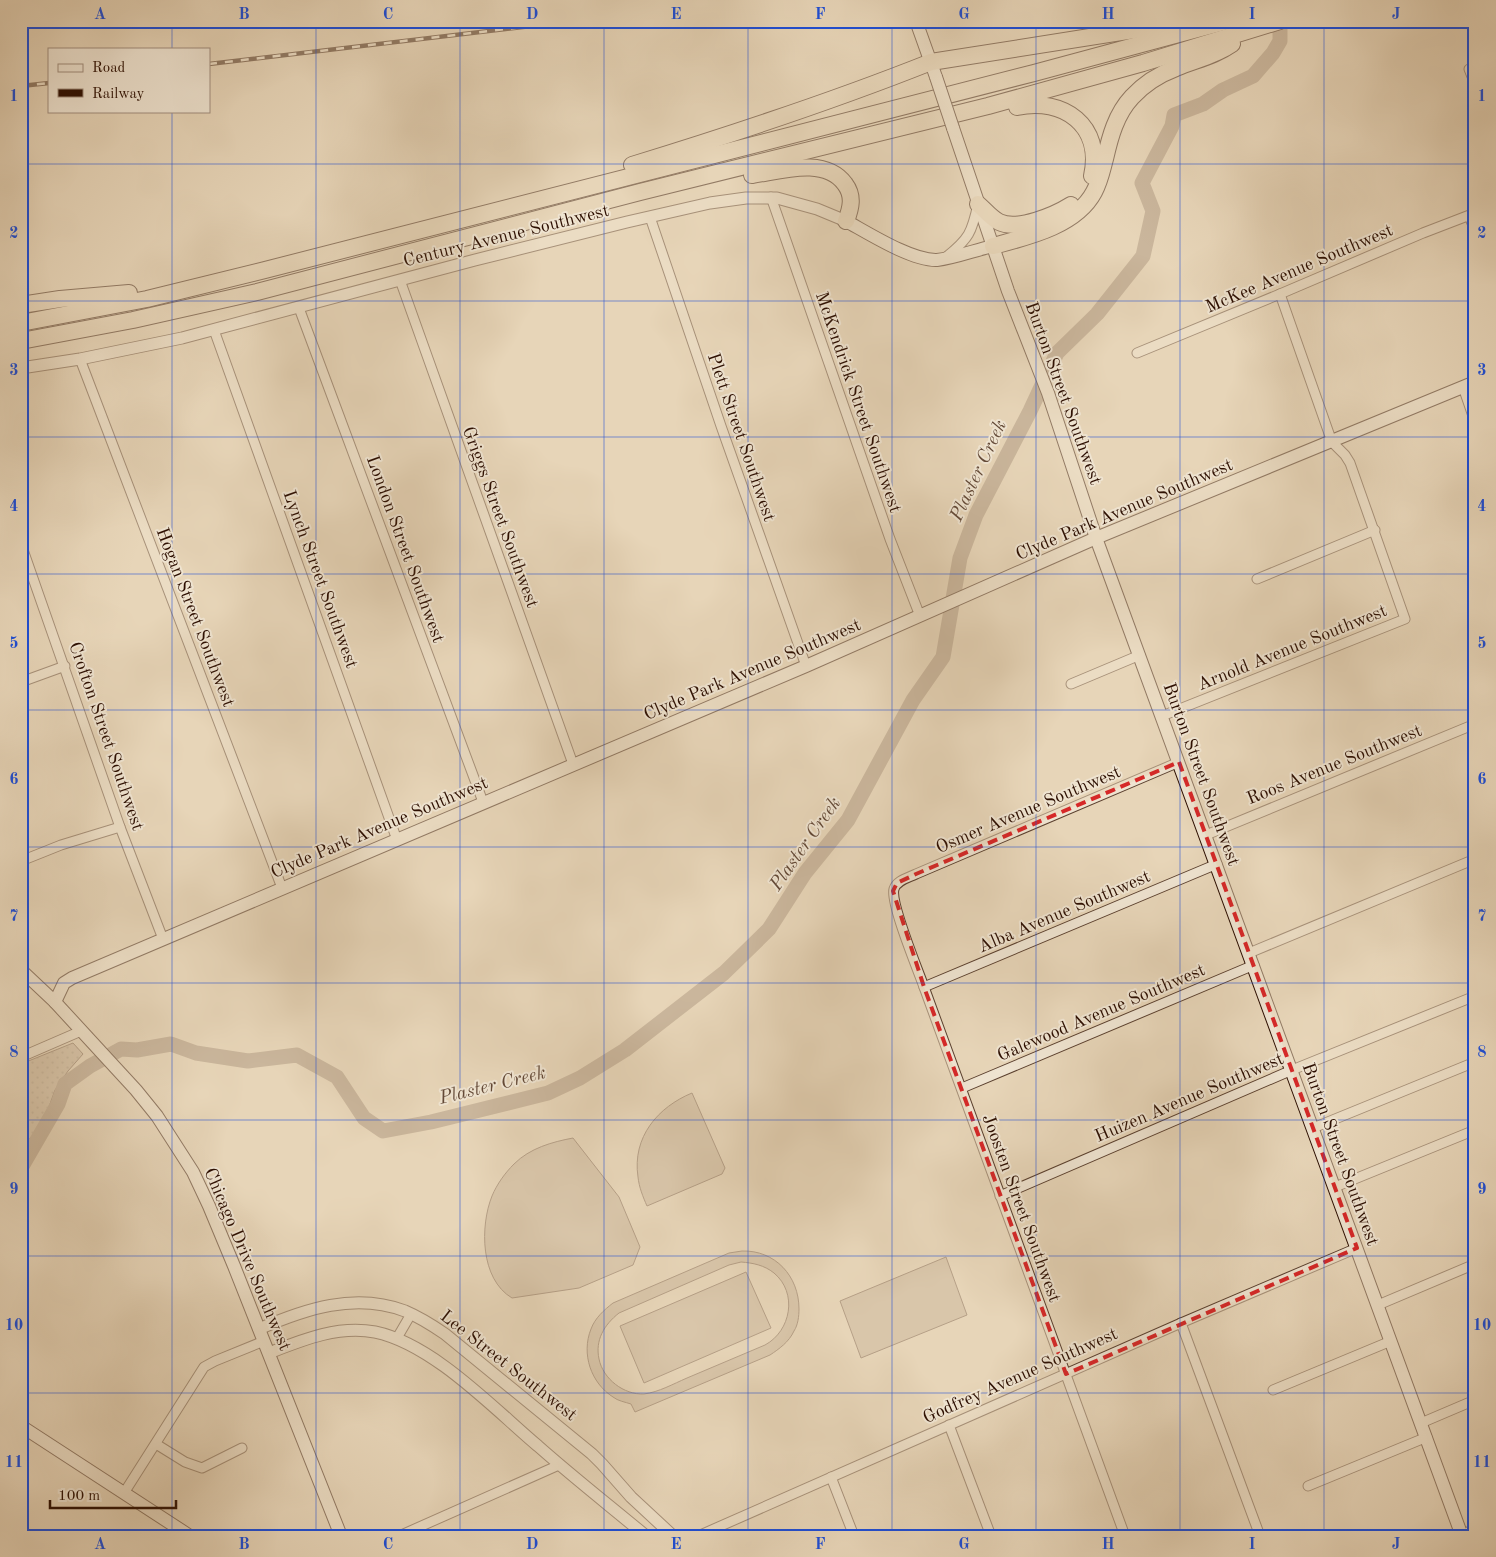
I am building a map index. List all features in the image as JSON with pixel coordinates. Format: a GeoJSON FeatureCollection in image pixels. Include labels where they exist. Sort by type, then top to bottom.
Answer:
{"type":"FeatureCollection","features":[{"type":"Feature","properties":{"kind":"highway"},"geometry":{"type":"LineString","coordinates":[[524,204],[611,172],[695,146],[889,79],[933,69],[1191,21]]}},
{"type":"Feature","properties":{"kind":"highway"},"geometry":{"type":"LineString","coordinates":[[21,323],[200,286],[524,204],[1227,21]]}},
{"type":"Feature","properties":{"kind":"highway"},"geometry":{"type":"LineString","coordinates":[[21,341],[102,327],[257,292],[663,187],[988,106],[1143,63],[1280,21]]}},
{"type":"Feature","properties":{"kind":"highway"},"geometry":{"type":"LineString","coordinates":[[993,246],[1046,229],[1077,212],[1088,202],[1097,186],[1116,122],[1131,98],[1166,72],[1222,51],[1247,32]]}},
{"type":"Feature","properties":{"kind":"highway"},"geometry":{"type":"LineString","coordinates":[[978,204],[996,220],[1011,226],[1050,214],[1071,205],[1080,198],[1091,180],[1094,164],[1094,150],[1088,134],[1077,119],[1066,110],[1044,104],[1007,109],[988,106]]}},
{"type":"Feature","properties":{"kind":"highway"},"geometry":{"type":"LineString","coordinates":[[663,187],[785,169],[817,168],[838,177],[846,186],[850,194],[851,203],[846,221]]}},
{"type":"Feature","properties":{"kind":"highway"},"geometry":{"type":"LineString","coordinates":[[21,305],[60,299],[200,286]]}},
{"type":"Feature","properties":{"kind":"main road","name":"Burton Street Southwest"},"geometry":{"type":"LineString","coordinates":[[916,21],[1008,291],[1048,392],[1096,538],[1180,762],[1462,1536]]}},
{"type":"Feature","properties":{"kind":"main road","name":"Century Avenue Southwest"},"geometry":{"type":"LineString","coordinates":[[846,221],[918,257],[931,260],[943,259],[993,246]]}},
{"type":"Feature","properties":{"kind":"main road","name":"Clyde Park Avenue Southwest"},"geometry":{"type":"LineString","coordinates":[[55,1002],[64,983],[72,978],[806,666],[1096,538],[1469,384]]}},
{"type":"Feature","properties":{"kind":"main road","name":"Chicago Drive Southwest"},"geometry":{"type":"LineString","coordinates":[[21,970],[55,1002],[157,1116],[193,1172],[262,1335],[341,1536]]}},
{"type":"Feature","properties":{"kind":"main road"},"geometry":{"type":"LineString","coordinates":[[21,1426],[124,1493],[177,1532],[190,1536]]}},
{"type":"Feature","properties":{"kind":"street"},"geometry":{"type":"LineString","coordinates":[[1470,69],[1475,84]]}},
{"type":"Feature","properties":{"kind":"street","name":"Century Avenue Southwest"},"geometry":{"type":"LineString","coordinates":[[21,368],[80,359],[214,330],[400,280],[650,217],[725,201],[771,197],[785,199],[846,221]]}},
{"type":"Feature","properties":{"kind":"street","name":"McKendrick Street Southwest"},"geometry":{"type":"LineString","coordinates":[[771,197],[890,539],[925,614]]}},
{"type":"Feature","properties":{"kind":"street"},"geometry":{"type":"LineString","coordinates":[[943,259],[968,236],[974,224],[978,204]]}},
{"type":"Feature","properties":{"kind":"street"},"geometry":{"type":"LineString","coordinates":[[1472,215],[1475,230]]}},
{"type":"Feature","properties":{"kind":"street","name":"McKee Avenue Southwest"},"geometry":{"type":"LineString","coordinates":[[1137,353],[1424,233],[1472,215]]}},
{"type":"Feature","properties":{"kind":"street","name":"Plett Street Southwest"},"geometry":{"type":"LineString","coordinates":[[650,217],[721,426],[806,666]]}},
{"type":"Feature","properties":{"kind":"street","name":"Griggs Street Southwest"},"geometry":{"type":"LineString","coordinates":[[400,280],[572,764]]}},
{"type":"Feature","properties":{"kind":"street"},"geometry":{"type":"LineString","coordinates":[[1258,579],[1375,530],[1350,463],[1332,442],[1280,294]]}},
{"type":"Feature","properties":{"kind":"street","name":"London Street Southwest"},"geometry":{"type":"LineString","coordinates":[[299,308],[483,802]]}},
{"type":"Feature","properties":{"kind":"street","name":"Lynch Street Southwest"},"geometry":{"type":"LineString","coordinates":[[214,330],[397,840]]}},
{"type":"Feature","properties":{"kind":"street","name":"Hogan Street Southwest"},"geometry":{"type":"LineString","coordinates":[[80,359],[282,888]]}},
{"type":"Feature","properties":{"kind":"street"},"geometry":{"type":"LineString","coordinates":[[1469,384],[1475,422]]}},
{"type":"Feature","properties":{"kind":"street","name":"Arnold Avenue Southwest"},"geometry":{"type":"LineString","coordinates":[[1162,716],[1406,619],[1375,530]]}},
{"type":"Feature","properties":{"kind":"street","name":"Crofton Street Southwest"},"geometry":{"type":"LineString","coordinates":[[21,544],[120,826],[163,939]]}},
{"type":"Feature","properties":{"kind":"street"},"geometry":{"type":"LineString","coordinates":[[1071,684],[1140,655]]}},
{"type":"Feature","properties":{"kind":"street"},"geometry":{"type":"LineString","coordinates":[[21,682],[65,666]]}},
{"type":"Feature","properties":{"kind":"street","name":"Roos Avenue Southwest"},"geometry":{"type":"LineString","coordinates":[[1206,835],[1475,724]]}},
{"type":"Feature","properties":{"kind":"street","name":"Osmer Avenue Southwest"},"geometry":{"type":"LineString","coordinates":[[893,891],[897,883],[916,874],[1180,762]]}},
{"type":"Feature","properties":{"kind":"street"},"geometry":{"type":"LineString","coordinates":[[21,861],[61,845],[120,826]]}},
{"type":"Feature","properties":{"kind":"street","name":"Galewood Avenue Southwest"},"geometry":{"type":"LineString","coordinates":[[962,1088],[1475,859]]}},
{"type":"Feature","properties":{"kind":"street","name":"Alba Avenue Southwest"},"geometry":{"type":"LineString","coordinates":[[924,987],[1217,864]]}},
{"type":"Feature","properties":{"kind":"street","name":"Joosten Street Southwest"},"geometry":{"type":"LineString","coordinates":[[893,891],[898,912],[924,987],[1125,1536]]}},
{"type":"Feature","properties":{"kind":"street","name":"Huizen Avenue Southwest"},"geometry":{"type":"LineString","coordinates":[[1000,1196],[1292,1070],[1475,996]]}},
{"type":"Feature","properties":{"kind":"street"},"geometry":{"type":"LineString","coordinates":[[21,1057],[81,1031]]}},
{"type":"Feature","properties":{"kind":"street"},"geometry":{"type":"LineString","coordinates":[[1313,1128],[1475,1062]]}},
{"type":"Feature","properties":{"kind":"street"},"geometry":{"type":"LineString","coordinates":[[1335,1187],[1475,1130]]}},
{"type":"Feature","properties":{"kind":"street","name":"Godfrey Avenue Southwest"},"geometry":{"type":"LineString","coordinates":[[698,1536],[1181,1323],[1357,1248]]}},
{"type":"Feature","properties":{"kind":"street"},"geometry":{"type":"LineString","coordinates":[[1378,1305],[1475,1264]]}},
{"type":"Feature","properties":{"kind":"street","name":"Lee Street Southwest"},"geometry":{"type":"LineString","coordinates":[[262,1335],[306,1310],[338,1304],[366,1303],[385,1306],[411,1314],[445,1334],[592,1454],[631,1498],[673,1536]]}},
{"type":"Feature","properties":{"kind":"street"},"geometry":{"type":"LineString","coordinates":[[397,1338],[411,1314]]}},
{"type":"Feature","properties":{"kind":"street"},"geometry":{"type":"LineString","coordinates":[[1181,1323],[1260,1536]]}},
{"type":"Feature","properties":{"kind":"street"},"geometry":{"type":"LineString","coordinates":[[269,1353],[323,1334],[342,1331],[373,1332],[397,1338],[417,1348],[453,1373],[559,1465],[646,1536]]}},
{"type":"Feature","properties":{"kind":"street"},"geometry":{"type":"LineString","coordinates":[[124,1493],[204,1368],[215,1360],[262,1335]]}},
{"type":"Feature","properties":{"kind":"street"},"geometry":{"type":"LineString","coordinates":[[1273,1390],[1391,1341]]}},
{"type":"Feature","properties":{"kind":"street"},"geometry":{"type":"LineString","coordinates":[[1421,1422],[1475,1400]]}},
{"type":"Feature","properties":{"kind":"street"},"geometry":{"type":"LineString","coordinates":[[948,1425],[991,1536]]}},
{"type":"Feature","properties":{"kind":"street"},"geometry":{"type":"LineString","coordinates":[[1308,1486],[1427,1437]]}},
{"type":"Feature","properties":{"kind":"street"},"geometry":{"type":"LineString","coordinates":[[156,1444],[184,1462],[202,1468],[242,1448]]}},
{"type":"Feature","properties":{"kind":"street"},"geometry":{"type":"LineString","coordinates":[[399,1536],[559,1465]]}},
{"type":"Feature","properties":{"kind":"street"},"geometry":{"type":"LineString","coordinates":[[831,1477],[854,1536]]}},
{"type":"Feature","properties":{"kind":"street"},"geometry":{"type":"LineString","coordinates":[[1462,1536],[1475,1528]]}},
{"type":"Feature","properties":{"kind":"highlighted area"},"geometry":{"type":"Polygon","coordinates":[[[1179,762],[1357,1248],[1066,1374],[924,987],[893,891],[897,883],[1179,762]]]}},
{"type":"Feature","properties":{"kind":"shaded area"},"geometry":{"type":"Polygon","coordinates":[[[73,1043],[83,1054],[55,1090],[41,1129],[21,1146],[21,1064],[73,1043]]]}},
{"type":"Feature","properties":{"kind":"shaded area"},"geometry":{"type":"Polygon","coordinates":[[[692,1093],[725,1168],[722,1174],[647,1206],[639,1184],[637,1162],[643,1137],[658,1115],[668,1106],[692,1093]]]}},
{"type":"Feature","properties":{"kind":"shaded area"},"geometry":{"type":"Polygon","coordinates":[[[573,1138],[619,1197],[640,1247],[633,1265],[579,1288],[512,1298],[501,1289],[488,1265],[485,1236],[488,1208],[492,1196],[504,1175],[520,1158],[542,1146],[573,1138]]]}},
{"type":"Feature","properties":{"kind":"shaded area"},"geometry":{"type":"Polygon","coordinates":[[[742,1251],[765,1255],[775,1260],[790,1276],[798,1297],[799,1312],[796,1326],[787,1342],[770,1355],[635,1412],[631,1404],[617,1400],[605,1391],[590,1367],[587,1348],[593,1325],[600,1315],[613,1303],[729,1253],[742,1251]],[[741,1262],[729,1265],[619,1313],[605,1328],[598,1345],[601,1366],[610,1379],[629,1392],[636,1394],[650,1393],[666,1388],[765,1345],[774,1339],[786,1321],[788,1311],[789,1301],[782,1281],[766,1268],[741,1262]]]}},
{"type":"Feature","properties":{"kind":"shaded area"},"geometry":{"type":"Polygon","coordinates":[[[946,1257],[967,1315],[861,1358],[840,1301],[946,1257]]]}},
{"type":"Feature","properties":{"kind":"shaded area"},"geometry":{"type":"Polygon","coordinates":[[[746,1272],[771,1328],[644,1383],[620,1326],[746,1272]]]}},
{"type":"Feature","properties":{"kind":"waterway","name":"Plaster Creek"},"geometry":{"type":"LineString","coordinates":[[21,1168],[58,1104],[65,1084],[90,1066],[121,1049],[137,1050],[171,1044],[196,1053],[248,1061],[297,1055],[337,1077],[364,1118],[383,1131],[431,1122],[548,1093],[580,1078],[625,1050],[724,973],[769,929],[805,873],[848,820],[913,700],[943,657],[960,558],[976,515],[1030,411],[1057,353],[1097,314],[1143,256],[1153,211],[1142,183],[1172,126],[1174,115],[1203,104],[1223,90],[1253,76],[1273,53],[1280,41],[1280,21]]}},
{"type":"Feature","properties":{"kind":"railway"},"geometry":{"type":"LineString","coordinates":[[210,64],[574,21]]}},
{"type":"Feature","properties":{"kind":"railway"},"geometry":{"type":"LineString","coordinates":[[21,86],[48,83]]}}]}
